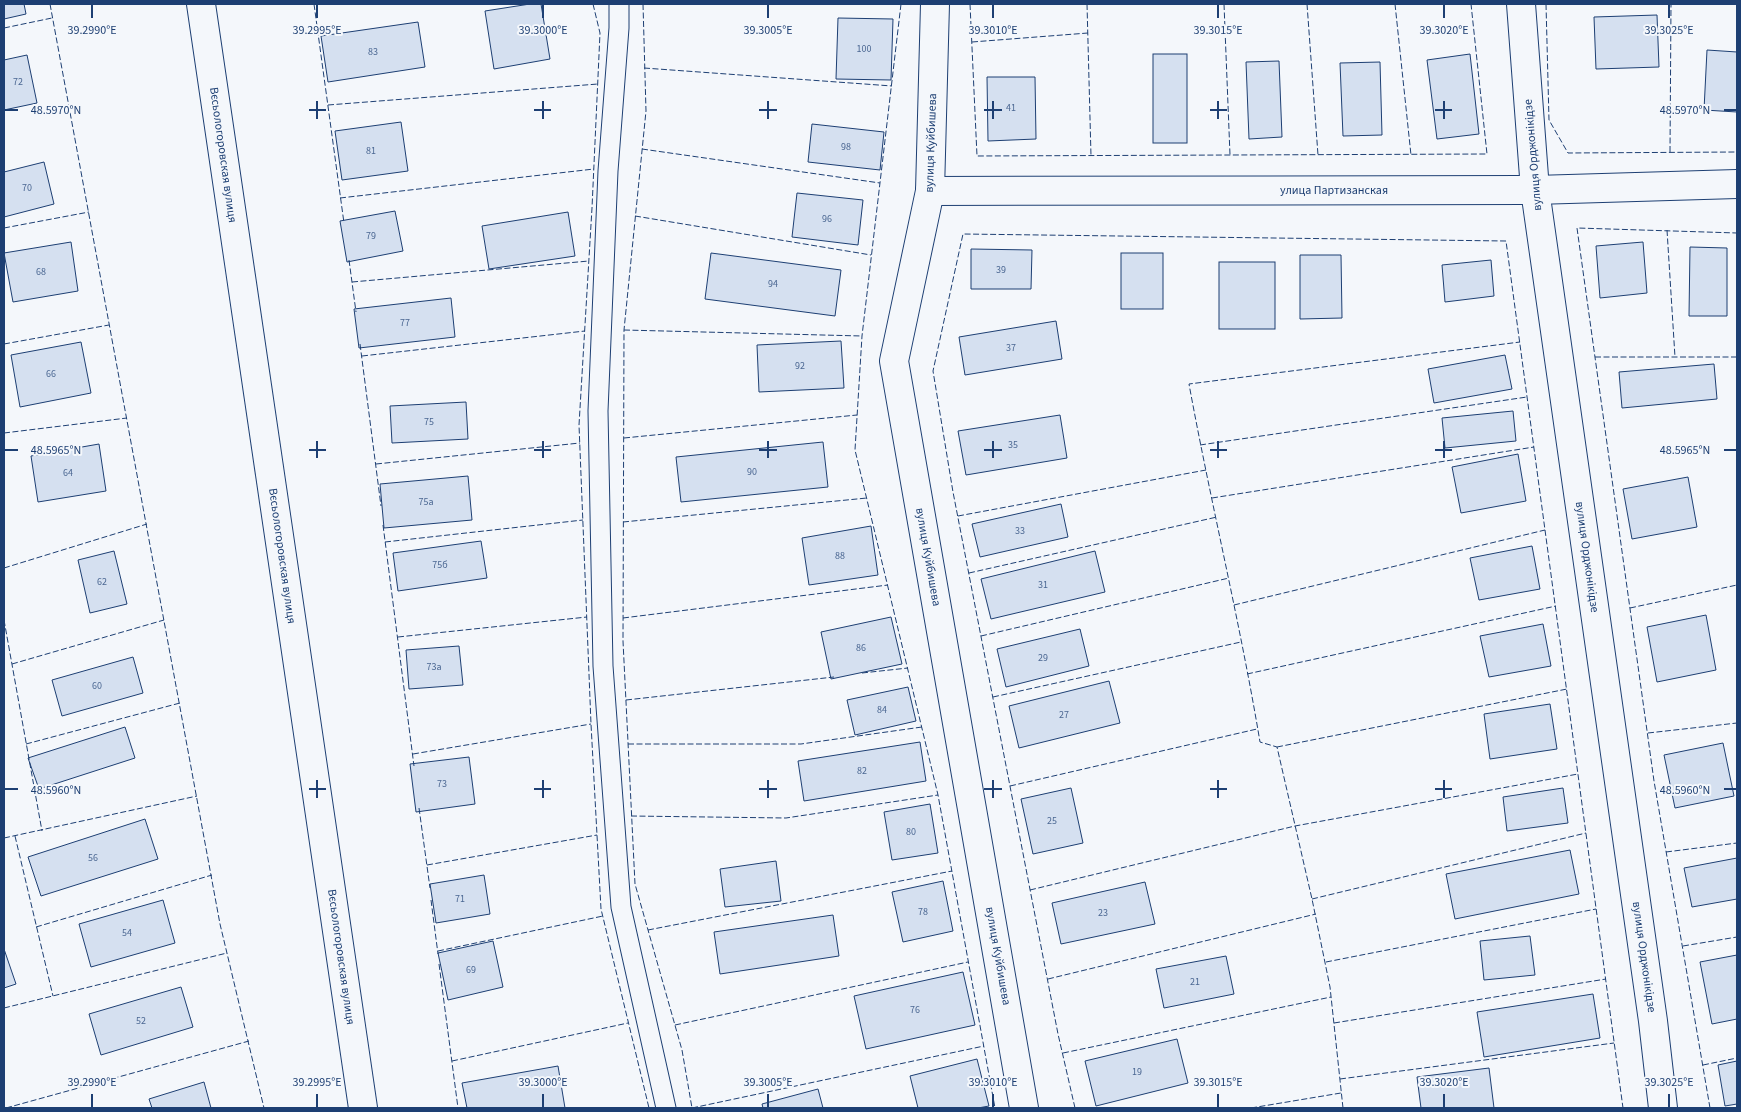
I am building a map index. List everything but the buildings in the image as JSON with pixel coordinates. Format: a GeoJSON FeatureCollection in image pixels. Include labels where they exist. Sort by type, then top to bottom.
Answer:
{"type":"FeatureCollection","features":[{"type":"Feature","properties":{"kind":"street","name":"Вєсьологоровская вулиця"},"geometry":{"type":"LineString","coordinates":[[201,4],[364,1108]]}},
{"type":"Feature","properties":{"kind":"street","name":"вулиця Куйбишева"},"geometry":{"type":"LineString","coordinates":[[935,4],[930,191],[894,361],[1024,1108]]}},
{"type":"Feature","properties":{"kind":"street","name":"вулиця Орджонікідзе"},"geometry":{"type":"LineString","coordinates":[[1521,4],[1534,190],[1651,1002],[1663,1108]]}},
{"type":"Feature","properties":{"kind":"street","name":"улица Партизанская"},"geometry":{"type":"LineString","coordinates":[[930,191],[1534,190],[1737,184]]}},
{"type":"Feature","properties":{"kind":"lane"},"geometry":{"type":"LineString","coordinates":[[619,4],[619,28],[608,171],[598,411],[603,666],[621,907],[666,1108]]}},
{"type":"Feature","properties":{"kind":"fence"},"geometry":{"type":"LineString","coordinates":[[50,4],[220,924],[264,1108]]}},
{"type":"Feature","properties":{"kind":"fence"},"geometry":{"type":"LineString","coordinates":[[314,4],[344,223]]}},
{"type":"Feature","properties":{"kind":"fence"},"geometry":{"type":"LineString","coordinates":[[593,4],[600,33],[579,425],[591,724],[601,909],[649,1108]]}},
{"type":"Feature","properties":{"kind":"fence"},"geometry":{"type":"LineString","coordinates":[[643,4],[646,111],[624,330],[623,641],[635,884],[682,1050],[692,1108]]}},
{"type":"Feature","properties":{"kind":"fence"},"geometry":{"type":"LineString","coordinates":[[901,4],[862,336],[855,450],[938,795],[995,1108]]}},
{"type":"Feature","properties":{"kind":"fence"},"geometry":{"type":"LineString","coordinates":[[970,4],[977,156],[1487,154],[1471,4]]}},
{"type":"Feature","properties":{"kind":"fence"},"geometry":{"type":"LineString","coordinates":[[1087,4],[1091,156]]}},
{"type":"Feature","properties":{"kind":"fence"},"geometry":{"type":"LineString","coordinates":[[1224,4],[1230,155]]}},
{"type":"Feature","properties":{"kind":"fence"},"geometry":{"type":"LineString","coordinates":[[1307,4],[1318,155]]}},
{"type":"Feature","properties":{"kind":"fence"},"geometry":{"type":"LineString","coordinates":[[1395,4],[1411,155]]}},
{"type":"Feature","properties":{"kind":"fence"},"geometry":{"type":"LineString","coordinates":[[1546,4],[1549,120],[1568,153],[1737,152]]}},
{"type":"Feature","properties":{"kind":"fence"},"geometry":{"type":"LineString","coordinates":[[1670,152],[1671,4]]}},
{"type":"Feature","properties":{"kind":"fence"},"geometry":{"type":"LineString","coordinates":[[4,28],[52,18]]}},
{"type":"Feature","properties":{"kind":"fence"},"geometry":{"type":"LineString","coordinates":[[972,42],[1088,33]]}},
{"type":"Feature","properties":{"kind":"fence"},"geometry":{"type":"LineString","coordinates":[[644,68],[892,86]]}},
{"type":"Feature","properties":{"kind":"fence"},"geometry":{"type":"LineString","coordinates":[[328,105],[598,84]]}},
{"type":"Feature","properties":{"kind":"fence"},"geometry":{"type":"LineString","coordinates":[[642,149],[880,183]]}},
{"type":"Feature","properties":{"kind":"fence"},"geometry":{"type":"LineString","coordinates":[[340,198],[594,169]]}},
{"type":"Feature","properties":{"kind":"fence"},"geometry":{"type":"LineString","coordinates":[[4,228],[89,212]]}},
{"type":"Feature","properties":{"kind":"fence"},"geometry":{"type":"LineString","coordinates":[[635,216],[871,255]]}},
{"type":"Feature","properties":{"kind":"fence"},"geometry":{"type":"LineString","coordinates":[[1710,1108],[1654,781],[1577,228],[1737,233]]}},
{"type":"Feature","properties":{"kind":"fence"},"geometry":{"type":"LineString","coordinates":[[1667,230],[1675,357]]}},
{"type":"Feature","properties":{"kind":"fence"},"geometry":{"type":"LineString","coordinates":[[1075,1108],[1058,1034],[953,492],[933,371],[963,234],[1506,241],[1623,1108]]}},
{"type":"Feature","properties":{"kind":"fence"},"geometry":{"type":"LineString","coordinates":[[349,260],[356,312]]}},
{"type":"Feature","properties":{"kind":"fence"},"geometry":{"type":"LineString","coordinates":[[352,282],[589,261]]}},
{"type":"Feature","properties":{"kind":"fence"},"geometry":{"type":"LineString","coordinates":[[4,344],[109,325]]}},
{"type":"Feature","properties":{"kind":"fence"},"geometry":{"type":"LineString","coordinates":[[624,330],[862,336]]}},
{"type":"Feature","properties":{"kind":"fence"},"geometry":{"type":"LineString","coordinates":[[362,356],[585,331]]}},
{"type":"Feature","properties":{"kind":"fence"},"geometry":{"type":"LineString","coordinates":[[1343,1108],[1330,987],[1312,899],[1277,747],[1260,742],[1244,652],[1189,384],[1520,342]]}},
{"type":"Feature","properties":{"kind":"fence"},"geometry":{"type":"LineString","coordinates":[[360,344],[381,506]]}},
{"type":"Feature","properties":{"kind":"fence"},"geometry":{"type":"LineString","coordinates":[[1595,357],[1737,357]]}},
{"type":"Feature","properties":{"kind":"fence"},"geometry":{"type":"LineString","coordinates":[[1200,445],[1527,397]]}},
{"type":"Feature","properties":{"kind":"fence"},"geometry":{"type":"LineString","coordinates":[[624,438],[857,415]]}},
{"type":"Feature","properties":{"kind":"fence"},"geometry":{"type":"LineString","coordinates":[[4,433],[127,418]]}},
{"type":"Feature","properties":{"kind":"fence"},"geometry":{"type":"LineString","coordinates":[[376,464],[580,443]]}},
{"type":"Feature","properties":{"kind":"fence"},"geometry":{"type":"LineString","coordinates":[[1212,498],[1534,447]]}},
{"type":"Feature","properties":{"kind":"fence"},"geometry":{"type":"LineString","coordinates":[[958,516],[1206,470]]}},
{"type":"Feature","properties":{"kind":"fence"},"geometry":{"type":"LineString","coordinates":[[623,522],[867,498]]}},
{"type":"Feature","properties":{"kind":"fence"},"geometry":{"type":"LineString","coordinates":[[969,573],[1217,517]]}},
{"type":"Feature","properties":{"kind":"fence"},"geometry":{"type":"LineString","coordinates":[[385,542],[583,520]]}},
{"type":"Feature","properties":{"kind":"fence"},"geometry":{"type":"LineString","coordinates":[[4,568],[147,524]]}},
{"type":"Feature","properties":{"kind":"fence"},"geometry":{"type":"LineString","coordinates":[[383,525],[414,766]]}},
{"type":"Feature","properties":{"kind":"fence"},"geometry":{"type":"LineString","coordinates":[[1234,605],[1545,530]]}},
{"type":"Feature","properties":{"kind":"fence"},"geometry":{"type":"LineString","coordinates":[[981,636],[1229,578]]}},
{"type":"Feature","properties":{"kind":"fence"},"geometry":{"type":"LineString","coordinates":[[623,618],[888,585]]}},
{"type":"Feature","properties":{"kind":"fence"},"geometry":{"type":"LineString","coordinates":[[1630,608],[1737,585]]}},
{"type":"Feature","properties":{"kind":"fence"},"geometry":{"type":"LineString","coordinates":[[1247,674],[1556,606]]}},
{"type":"Feature","properties":{"kind":"fence"},"geometry":{"type":"LineString","coordinates":[[398,637],[587,617]]}},
{"type":"Feature","properties":{"kind":"fence"},"geometry":{"type":"LineString","coordinates":[[4,620],[42,831]]}},
{"type":"Feature","properties":{"kind":"fence"},"geometry":{"type":"LineString","coordinates":[[12,664],[164,620]]}},
{"type":"Feature","properties":{"kind":"fence"},"geometry":{"type":"LineString","coordinates":[[993,697],[1241,642]]}},
{"type":"Feature","properties":{"kind":"fence"},"geometry":{"type":"LineString","coordinates":[[862,673],[908,668]]}},
{"type":"Feature","properties":{"kind":"fence"},"geometry":{"type":"LineString","coordinates":[[626,700],[834,677]]}},
{"type":"Feature","properties":{"kind":"fence"},"geometry":{"type":"LineString","coordinates":[[1277,747],[1567,689]]}},
{"type":"Feature","properties":{"kind":"fence"},"geometry":{"type":"LineString","coordinates":[[26,744],[180,703]]}},
{"type":"Feature","properties":{"kind":"fence"},"geometry":{"type":"LineString","coordinates":[[1648,733],[1737,723]]}},
{"type":"Feature","properties":{"kind":"fence"},"geometry":{"type":"LineString","coordinates":[[413,754],[591,724]]}},
{"type":"Feature","properties":{"kind":"fence"},"geometry":{"type":"LineString","coordinates":[[628,744],[801,744],[922,727]]}},
{"type":"Feature","properties":{"kind":"fence"},"geometry":{"type":"LineString","coordinates":[[1010,786],[1257,729]]}},
{"type":"Feature","properties":{"kind":"fence"},"geometry":{"type":"LineString","coordinates":[[1030,890],[1295,826],[1578,774]]}},
{"type":"Feature","properties":{"kind":"fence"},"geometry":{"type":"LineString","coordinates":[[631,816],[786,818],[938,795]]}},
{"type":"Feature","properties":{"kind":"fence"},"geometry":{"type":"LineString","coordinates":[[4,838],[197,796]]}},
{"type":"Feature","properties":{"kind":"fence"},"geometry":{"type":"LineString","coordinates":[[419,808],[430,888]]}},
{"type":"Feature","properties":{"kind":"fence"},"geometry":{"type":"LineString","coordinates":[[1312,899],[1586,833]]}},
{"type":"Feature","properties":{"kind":"fence"},"geometry":{"type":"LineString","coordinates":[[427,865],[597,835]]}},
{"type":"Feature","properties":{"kind":"fence"},"geometry":{"type":"LineString","coordinates":[[15,836],[53,996]]}},
{"type":"Feature","properties":{"kind":"fence"},"geometry":{"type":"LineString","coordinates":[[1666,852],[1737,843]]}},
{"type":"Feature","properties":{"kind":"fence"},"geometry":{"type":"LineString","coordinates":[[648,930],[952,871]]}},
{"type":"Feature","properties":{"kind":"fence"},"geometry":{"type":"LineString","coordinates":[[36,927],[212,875]]}},
{"type":"Feature","properties":{"kind":"fence"},"geometry":{"type":"LineString","coordinates":[[431,900],[438,954]]}},
{"type":"Feature","properties":{"kind":"fence"},"geometry":{"type":"LineString","coordinates":[[1326,962],[1596,909]]}},
{"type":"Feature","properties":{"kind":"fence"},"geometry":{"type":"LineString","coordinates":[[1048,979],[1316,914]]}},
{"type":"Feature","properties":{"kind":"fence"},"geometry":{"type":"LineString","coordinates":[[438,951],[603,916]]}},
{"type":"Feature","properties":{"kind":"fence"},"geometry":{"type":"LineString","coordinates":[[1683,946],[1737,937]]}},
{"type":"Feature","properties":{"kind":"fence"},"geometry":{"type":"LineString","coordinates":[[4,1008],[227,953]]}},
{"type":"Feature","properties":{"kind":"fence"},"geometry":{"type":"LineString","coordinates":[[675,1025],[968,962]]}},
{"type":"Feature","properties":{"kind":"fence"},"geometry":{"type":"LineString","coordinates":[[439,964],[458,1108]]}},
{"type":"Feature","properties":{"kind":"fence"},"geometry":{"type":"LineString","coordinates":[[1334,1023],[1606,979]]}},
{"type":"Feature","properties":{"kind":"fence"},"geometry":{"type":"LineString","coordinates":[[1063,1053],[1331,997]]}},
{"type":"Feature","properties":{"kind":"fence"},"geometry":{"type":"LineString","coordinates":[[452,1061],[628,1023]]}},
{"type":"Feature","properties":{"kind":"fence"},"geometry":{"type":"LineString","coordinates":[[6,1108],[249,1041]]}},
{"type":"Feature","properties":{"kind":"fence"},"geometry":{"type":"LineString","coordinates":[[1340,1079],[1614,1043]]}},
{"type":"Feature","properties":{"kind":"fence"},"geometry":{"type":"LineString","coordinates":[[692,1108],[984,1046]]}},
{"type":"Feature","properties":{"kind":"fence"},"geometry":{"type":"LineString","coordinates":[[1703,1065],[1737,1058]]}},
{"type":"Feature","properties":{"kind":"fence"},"geometry":{"type":"LineString","coordinates":[[1251,1108],[1341,1093]]}}]}
